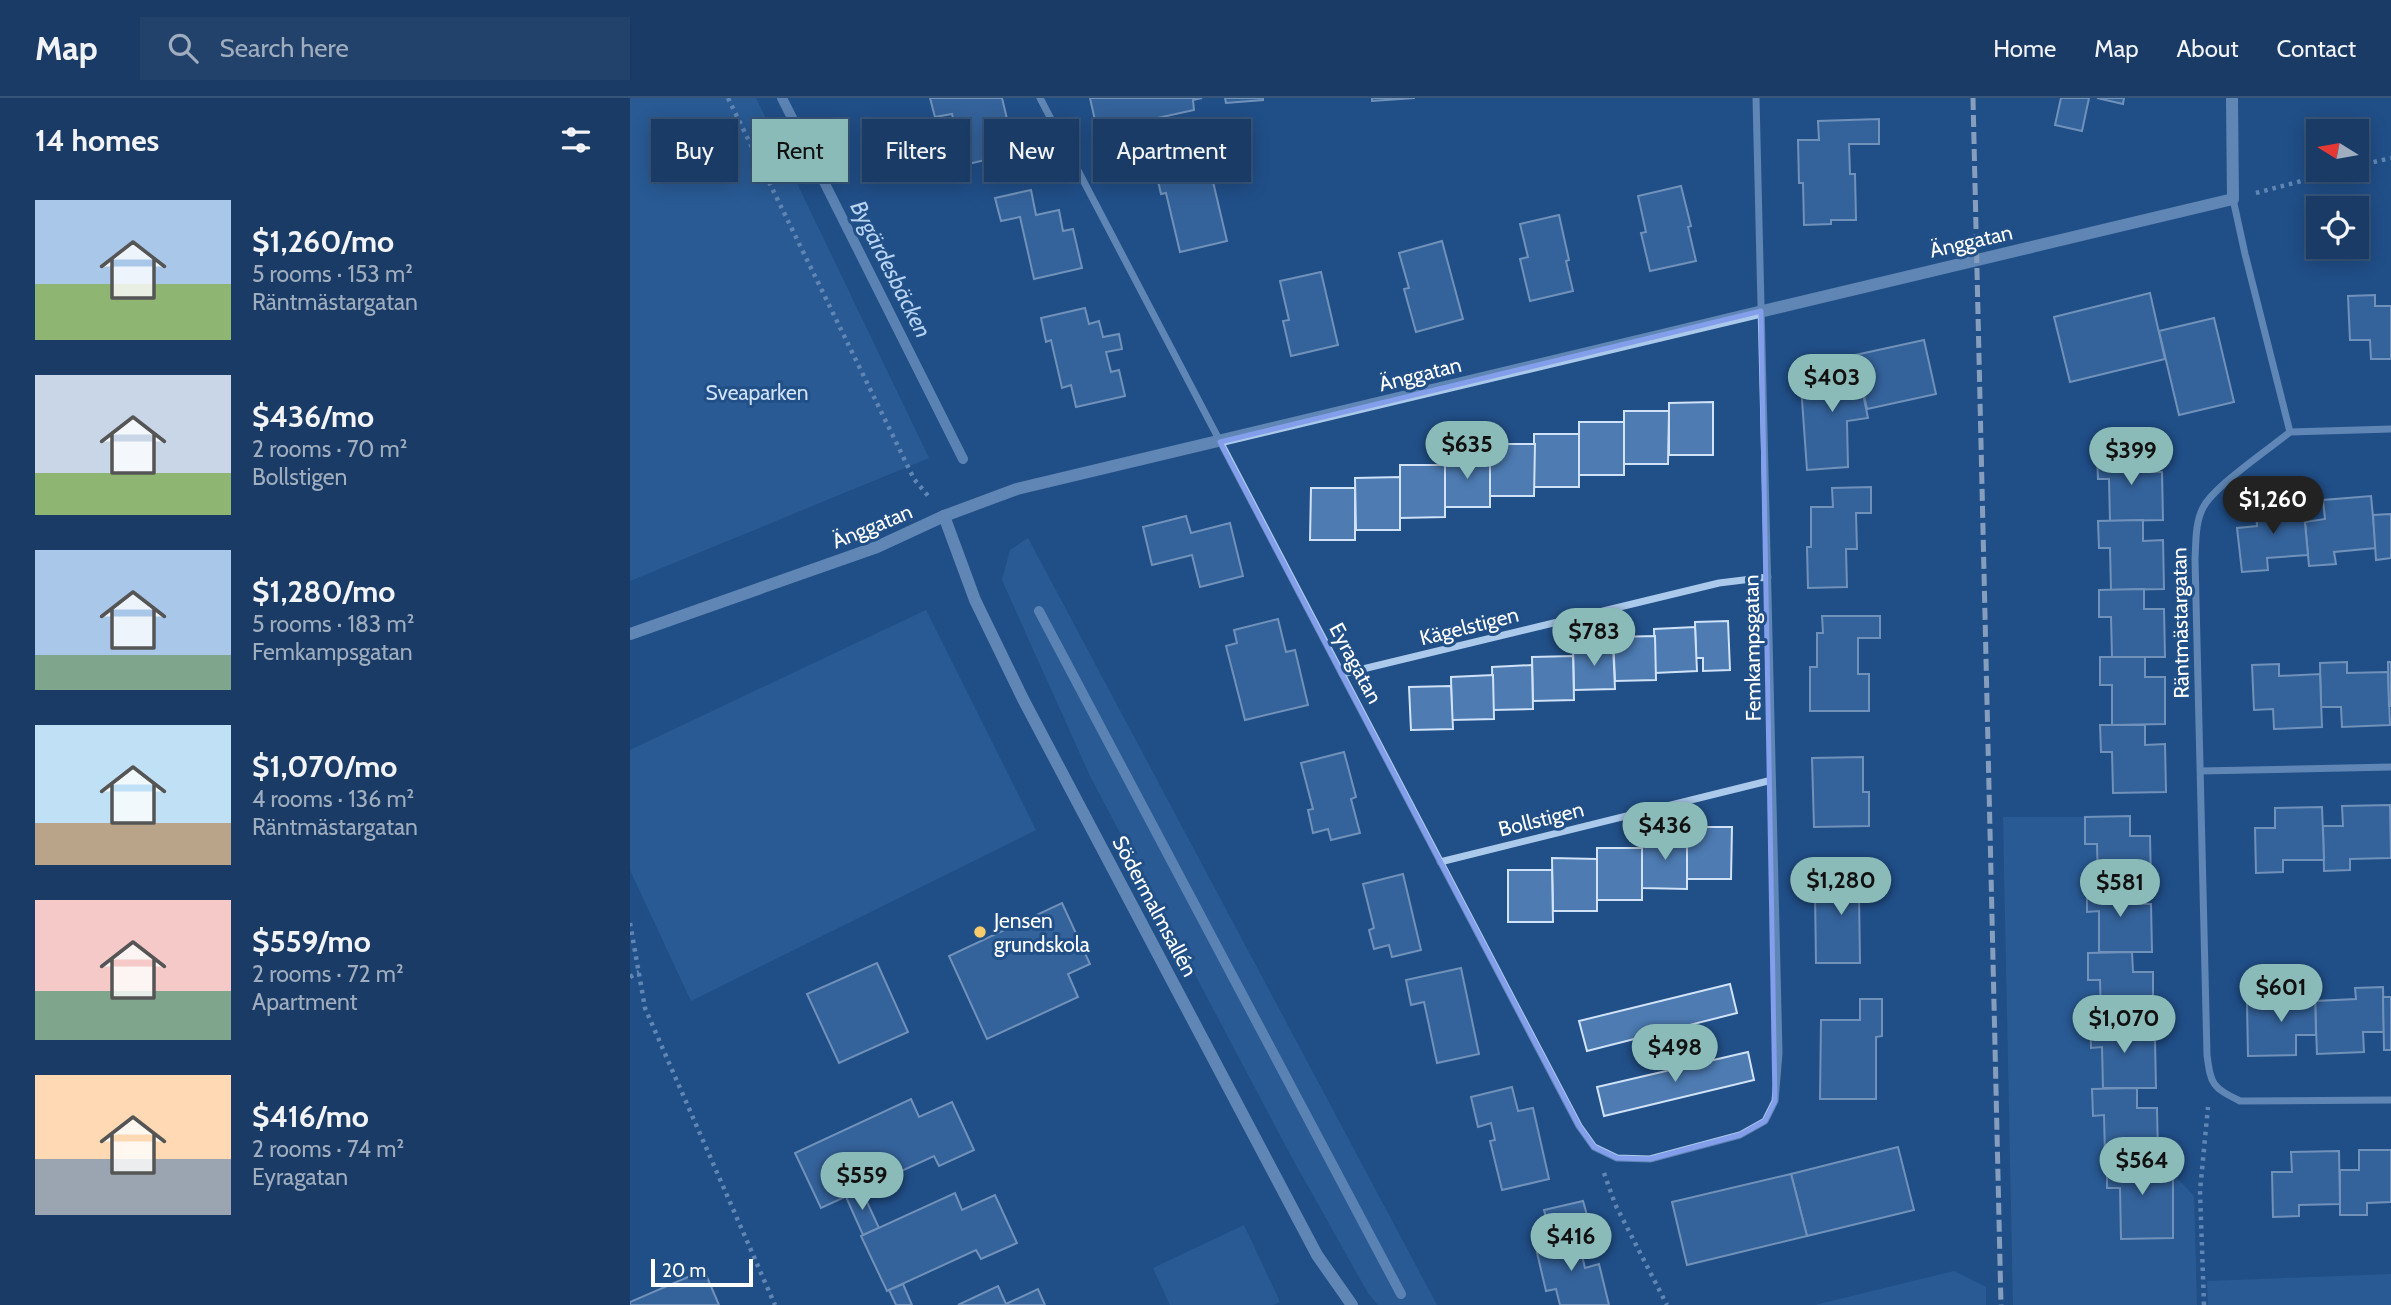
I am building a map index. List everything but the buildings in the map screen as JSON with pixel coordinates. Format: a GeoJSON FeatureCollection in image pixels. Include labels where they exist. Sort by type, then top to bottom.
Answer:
{"type":"FeatureCollection","features":[{"type":"Feature","properties":{"kind":"street","name":"Eyragatan"},"geometry":{"type":"LineString","coordinates":[[1040,98],[1579,1126],[1594,1147]]}},
{"type":"Feature","properties":{"kind":"street","name":"Femkampsgatan"},"geometry":{"type":"LineString","coordinates":[[1594,1147],[1617,1158],[1650,1159],[1740,1135],[1765,1121],[1776,1101],[1779,1053],[1756,98]]}},
{"type":"Feature","properties":{"kind":"street"},"geometry":{"type":"LineString","coordinates":[[2232,98],[2233,199],[2290,432],[2391,429]]}},
{"type":"Feature","properties":{"kind":"street","name":"Änggatan"},"geometry":{"type":"LineString","coordinates":[[630,634],[877,547],[944,516],[1017,489],[2233,199]]}},
{"type":"Feature","properties":{"kind":"street","name":"Räntmästargatan"},"geometry":{"type":"LineString","coordinates":[[2210,1079],[2207,1055],[2195,559],[2197,525],[2204,505],[2224,484],[2290,432]]}},
{"type":"Feature","properties":{"kind":"street","name":"Södermalmsallén"},"geometry":{"type":"LineString","coordinates":[[944,516],[975,600],[1023,699],[1317,1255],[1352,1305]]}},
{"type":"Feature","properties":{"kind":"street","name":"Kägelstigen"},"geometry":{"type":"LineString","coordinates":[[1342,674],[1719,583],[1768,577]]}},
{"type":"Feature","properties":{"kind":"street"},"geometry":{"type":"LineString","coordinates":[[2201,771],[2391,767]]}},
{"type":"Feature","properties":{"kind":"street","name":"Bollstigen"},"geometry":{"type":"LineString","coordinates":[[1440,862],[1772,779]]}},
{"type":"Feature","properties":{"kind":"street"},"geometry":{"type":"LineString","coordinates":[[2210,1079],[2220,1091],[2240,1101],[2391,1100]]}},
{"type":"Feature","properties":{"kind":"path"},"geometry":{"type":"LineString","coordinates":[[729,98],[914,478],[944,516]]}},
{"type":"Feature","properties":{"kind":"path"},"geometry":{"type":"LineString","coordinates":[[2370,163],[2391,159]]}},
{"type":"Feature","properties":{"kind":"path"},"geometry":{"type":"LineString","coordinates":[[2233,199],[2306,180]]}},
{"type":"Feature","properties":{"kind":"path"},"geometry":{"type":"LineString","coordinates":[[630,923],[646,1008],[775,1305]]}},
{"type":"Feature","properties":{"kind":"path"},"geometry":{"type":"LineString","coordinates":[[630,977],[639,972]]}},
{"type":"Feature","properties":{"kind":"path"},"geometry":{"type":"LineString","coordinates":[[2204,1305],[2200,1191],[2210,1079]]}},
{"type":"Feature","properties":{"kind":"path"},"geometry":{"type":"LineString","coordinates":[[1594,1147],[1615,1204],[1667,1305]]}},
{"type":"Feature","properties":{"kind":"highlighted area"},"geometry":{"type":"Polygon","coordinates":[[[1761,311],[1775,1101],[1765,1121],[1740,1135],[1650,1159],[1617,1158],[1594,1147],[1579,1126],[1220,442],[1761,311]]]}},
{"type":"Feature","properties":{"kind":"green space","name":"Sveaparken"},"geometry":{"type":"Polygon","coordinates":[[[630,98],[756,98],[766,119],[752,119],[752,182],[796,182],[929,458],[630,581],[630,98]]]}},
{"type":"Feature","properties":{"kind":"green space"},"geometry":{"type":"Polygon","coordinates":[[[1028,538],[1437,1305],[1378,1305],[1368,1293],[1291,1156],[1090,776],[1002,580],[1010,550],[1028,538]]]}},
{"type":"Feature","properties":{"kind":"green space"},"geometry":{"type":"Polygon","coordinates":[[[926,610],[1036,830],[691,1001],[630,870],[630,750],[926,610]]]}},
{"type":"Feature","properties":{"kind":"green space"},"geometry":{"type":"Polygon","coordinates":[[[2003,817],[2085,817],[2085,843],[2097,844],[2098,885],[2087,885],[2087,911],[2099,911],[2099,952],[2088,953],[2088,979],[2100,980],[2101,1021],[2090,1021],[2091,1047],[2102,1047],[2103,1088],[2092,1089],[2093,1115],[2104,1115],[2107,1188],[2120,1187],[2121,1239],[2173,1238],[2173,1174],[2194,1196],[2197,1305],[2013,1305],[2003,817]]]}},
{"type":"Feature","properties":{"kind":"green space"},"geometry":{"type":"Polygon","coordinates":[[[1244,1225],[1280,1302],[1273,1305],[1170,1305],[1153,1268],[1244,1225]]]}},
{"type":"Feature","properties":{"kind":"green space"},"geometry":{"type":"Polygon","coordinates":[[[1954,1271],[1986,1287],[1986,1305],[1815,1305],[1954,1271]]]}},
{"type":"Feature","properties":{"kind":"green space"},"geometry":{"type":"Polygon","coordinates":[[[2391,1274],[2391,1305],[2208,1305],[2207,1281],[2391,1274]]]}},
{"type":"Feature","properties":{"kind":"waterway","name":"Bygärdesbäcken"},"geometry":{"type":"LineString","coordinates":[[782,98],[963,459]]}},
{"type":"Feature","properties":{"kind":"waterway"},"geometry":{"type":"LineString","coordinates":[[1039,611],[1401,1294]]}},
{"type":"Feature","properties":{"kind":"railway"},"geometry":{"type":"LineString","coordinates":[[1973,98],[2001,1305]]}},
{"type":"Feature","properties":{"kind":"place","name":"Jensen grundskola"},"geometry":{"type":"Point","coordinates":[980,932]}}]}
